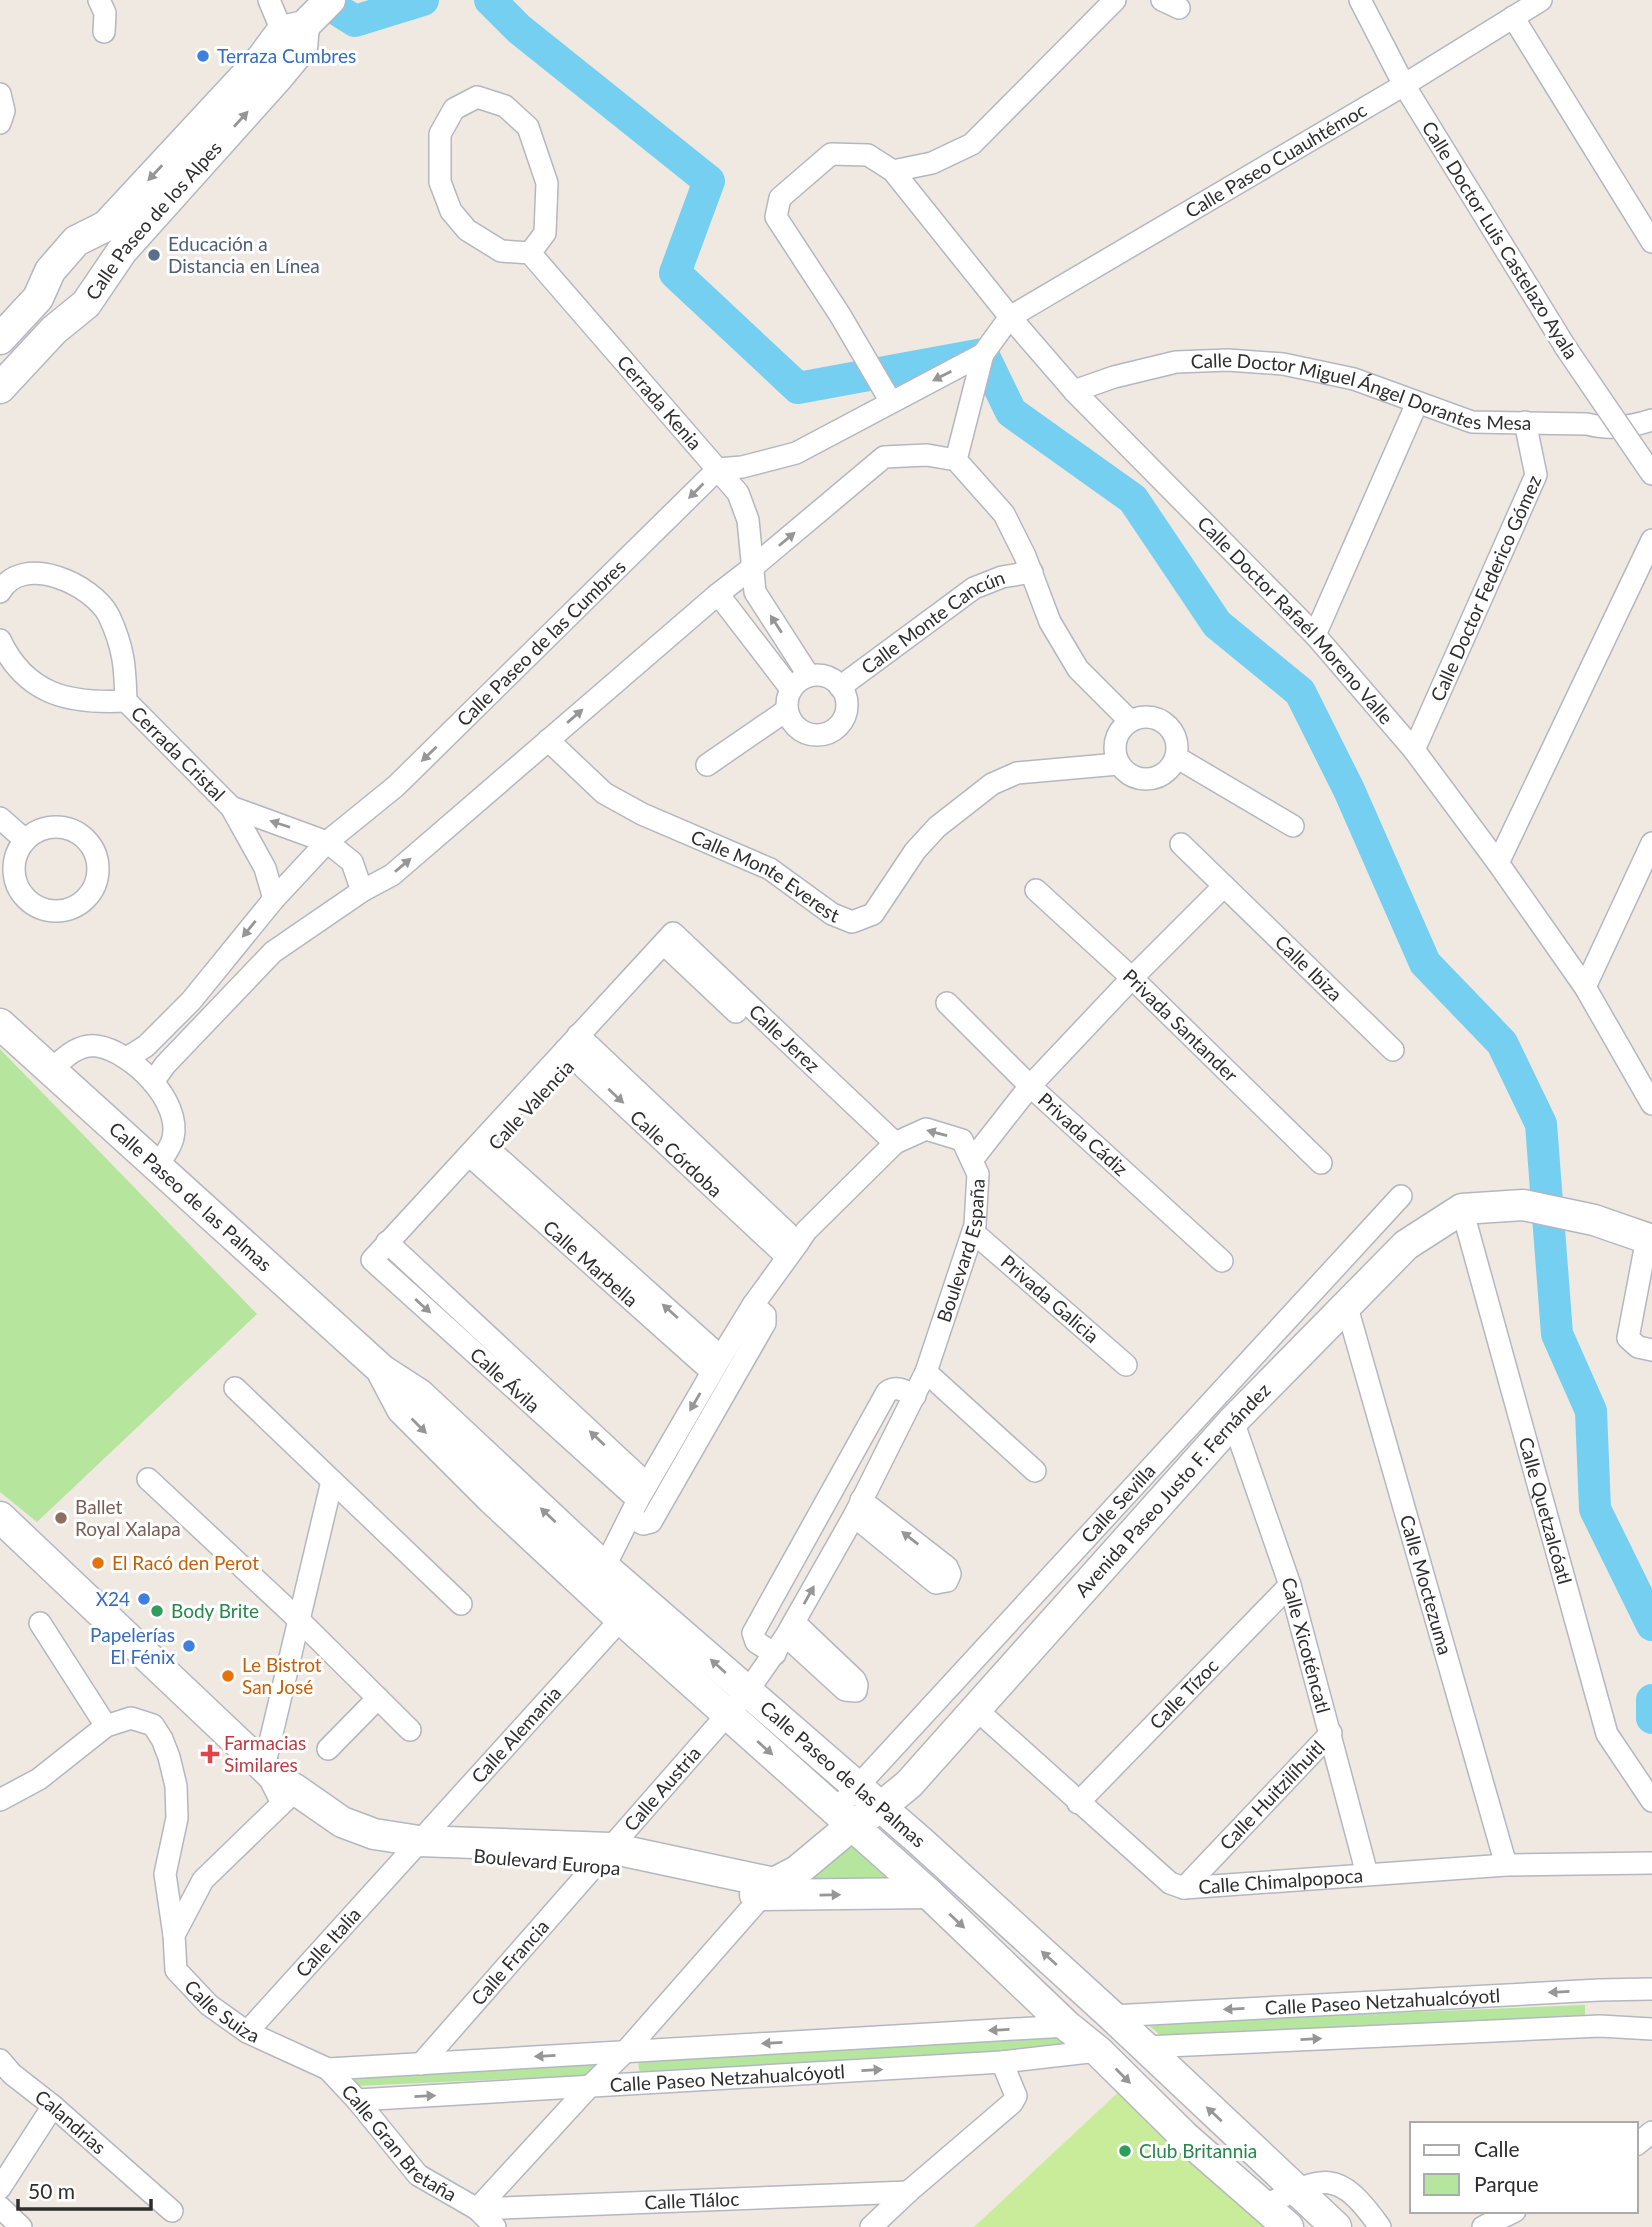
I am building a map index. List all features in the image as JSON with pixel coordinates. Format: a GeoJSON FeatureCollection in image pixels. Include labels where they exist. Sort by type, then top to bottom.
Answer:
{"type":"FeatureCollection","features":[{"type":"Feature","properties":{"kind":"street"},"geometry":{"type":"LineString","coordinates":[[99,0],[105,13],[104,32]]}},
{"type":"Feature","properties":{"kind":"street"},"geometry":{"type":"LineString","coordinates":[[269,0],[306,24]]}},
{"type":"Feature","properties":{"kind":"street"},"geometry":{"type":"LineString","coordinates":[[891,402],[840,315],[776,217],[780,198],[831,154],[868,155],[893,171],[932,163],[972,144],[1115,0]]}},
{"type":"Feature","properties":{"kind":"street","name":"Calle Doctor Luis Castelazo Ayala"},"geometry":{"type":"LineString","coordinates":[[1360,0],[1404,85],[1566,348],[1647,466]]}},
{"type":"Feature","properties":{"kind":"street","name":"Calle Paseo Cuauhtémoc"},"geometry":{"type":"LineString","coordinates":[[1010,317],[1404,85],[1541,0]]}},
{"type":"Feature","properties":{"kind":"street"},"geometry":{"type":"LineString","coordinates":[[1513,17],[1652,242]]}},
{"type":"Feature","properties":{"kind":"street","name":"Calle Paseo de los Alpes"},"geometry":{"type":"LineString","coordinates":[[0,339],[38,298],[50,271],[76,241],[106,226],[262,58],[306,24]]}},
{"type":"Feature","properties":{"kind":"street","name":"Calle Paseo de los Alpes"},"geometry":{"type":"LineString","coordinates":[[0,388],[65,320],[86,303],[122,251],[306,24]]}},
{"type":"Feature","properties":{"kind":"street"},"geometry":{"type":"LineString","coordinates":[[0,94],[4,111],[0,123]]}},
{"type":"Feature","properties":{"kind":"street"},"geometry":{"type":"LineString","coordinates":[[477,97],[505,106],[528,127],[547,184],[545,233],[530,253],[501,251],[467,230],[451,211],[440,182],[440,134],[454,110],[477,97]]}},
{"type":"Feature","properties":{"kind":"street","name":"Calle Doctor Rafaél Moreno Valle"},"geometry":{"type":"LineString","coordinates":[[893,171],[1010,317],[1074,391],[1315,635],[1415,750],[1584,987],[1652,1104]]}},
{"type":"Feature","properties":{"kind":"street","name":"Cerrada Kenia"},"geometry":{"type":"LineString","coordinates":[[530,253],[738,492],[748,520],[753,567]]}},
{"type":"Feature","properties":{"kind":"street"},"geometry":{"type":"LineString","coordinates":[[38,298],[65,320]]}},
{"type":"Feature","properties":{"kind":"street"},"geometry":{"type":"LineString","coordinates":[[956,460],[983,354],[1010,317]]}},
{"type":"Feature","properties":{"kind":"street"},"geometry":{"type":"LineString","coordinates":[[718,469],[742,467],[796,453],[983,354]]}},
{"type":"Feature","properties":{"kind":"street","name":"Calle Doctor Miguel Ángel Dorantes Mesa"},"geometry":{"type":"LineString","coordinates":[[1074,391],[1114,377],[1176,362],[1228,360],[1283,364],[1354,379],[1472,422],[1587,424],[1600,428],[1637,425],[1652,420]]}},
{"type":"Feature","properties":{"kind":"street"},"geometry":{"type":"LineString","coordinates":[[1315,635],[1417,403]]}},
{"type":"Feature","properties":{"kind":"street","name":"Calle Doctor Federico Gómez"},"geometry":{"type":"LineString","coordinates":[[1415,750],[1536,475],[1525,422]]}},
{"type":"Feature","properties":{"kind":"street"},"geometry":{"type":"LineString","coordinates":[[153,1082],[165,1065],[273,952],[362,891],[392,874],[718,594],[884,457],[927,455],[956,460],[1004,514],[1032,572],[1050,622],[1078,669],[1130,721]]}},
{"type":"Feature","properties":{"kind":"street","name":"Calle Paseo de las Cumbres"},"geometry":{"type":"LineString","coordinates":[[127,1058],[146,1046],[191,1000],[274,899],[327,842],[396,786],[718,469]]}},
{"type":"Feature","properties":{"kind":"street"},"geometry":{"type":"LineString","coordinates":[[1498,863],[1652,540]]}},
{"type":"Feature","properties":{"kind":"street"},"geometry":{"type":"LineString","coordinates":[[753,567],[755,592],[809,676]]}},
{"type":"Feature","properties":{"kind":"street","name":"Cerrada Cristal"},"geometry":{"type":"LineString","coordinates":[[0,592],[16,575],[35,572],[65,580],[92,595],[108,613],[124,656],[126,701],[231,807],[265,868],[274,899]]}},
{"type":"Feature","properties":{"kind":"street","name":"Calle Monte Cancún"},"geometry":{"type":"LineString","coordinates":[[840,687],[974,588],[1002,576],[1032,572]]}},
{"type":"Feature","properties":{"kind":"street"},"geometry":{"type":"LineString","coordinates":[[718,594],[791,689]]}},
{"type":"Feature","properties":{"kind":"street","name":"Cerrada Cristal"},"geometry":{"type":"LineString","coordinates":[[0,640],[6,654],[42,689],[64,698],[84,701],[126,701]]}},
{"type":"Feature","properties":{"kind":"street"},"geometry":{"type":"LineString","coordinates":[[809,676],[826,677],[840,687],[847,707],[838,726],[818,735],[798,728],[791,720],[787,703],[791,689],[802,679],[809,676]]}},
{"type":"Feature","properties":{"kind":"street"},"geometry":{"type":"LineString","coordinates":[[707,765],[787,710]]}},
{"type":"Feature","properties":{"kind":"street"},"geometry":{"type":"LineString","coordinates":[[1151,717],[1169,727],[1175,736],[1176,757],[1164,774],[1155,778],[1134,777],[1118,764],[1115,755],[1117,735],[1130,721],[1151,717]]}},
{"type":"Feature","properties":{"kind":"street","name":"Calle Monte Everest"},"geometry":{"type":"LineString","coordinates":[[548,740],[604,793],[642,814],[770,869],[832,914],[852,922],[873,914],[915,851],[937,827],[992,784],[1017,773],[1118,764]]}},
{"type":"Feature","properties":{"kind":"street"},"geometry":{"type":"LineString","coordinates":[[1176,757],[1293,826]]}},
{"type":"Feature","properties":{"kind":"street","name":"Cerrada Cristal"},"geometry":{"type":"LineString","coordinates":[[231,807],[327,842],[352,862],[362,891]]}},
{"type":"Feature","properties":{"kind":"street"},"geometry":{"type":"LineString","coordinates":[[0,818],[25,840]]}},
{"type":"Feature","properties":{"kind":"street"},"geometry":{"type":"LineString","coordinates":[[56,827],[77,832],[88,840],[99,866],[93,892],[77,906],[57,912],[30,903],[20,892],[15,879],[17,851],[25,840],[36,831],[56,827]]}},
{"type":"Feature","properties":{"kind":"street"},"geometry":{"type":"LineString","coordinates":[[1584,987],[1652,843]]}},
{"type":"Feature","properties":{"kind":"street","name":"Calle Ibiza"},"geometry":{"type":"LineString","coordinates":[[1181,844],[1393,1050]]}},
{"type":"Feature","properties":{"kind":"street"},"geometry":{"type":"LineString","coordinates":[[972,1160],[1030,1086],[1224,886]]}},
{"type":"Feature","properties":{"kind":"street","name":"Privada Santander"},"geometry":{"type":"LineString","coordinates":[[1036,890],[1132,978],[1321,1163]]}},
{"type":"Feature","properties":{"kind":"street","name":"Calle Valencia"},"geometry":{"type":"LineString","coordinates":[[376,1264],[673,943]]}},
{"type":"Feature","properties":{"kind":"street","name":"Calle Jerez"},"geometry":{"type":"LineString","coordinates":[[673,943],[890,1148]]}},
{"type":"Feature","properties":{"kind":"street"},"geometry":{"type":"LineString","coordinates":[[191,1000],[211,1018]]}},
{"type":"Feature","properties":{"kind":"street","name":"Privada Cádiz"},"geometry":{"type":"LineString","coordinates":[[947,1003],[1030,1086],[1222,1261]]}},
{"type":"Feature","properties":{"kind":"street","name":"Calle Paseo de las Palmas"},"geometry":{"type":"LineString","coordinates":[[0,1024],[382,1370],[402,1409],[492,1499],[747,1692],[858,1787],[1112,2015],[1336,2227]]}},
{"type":"Feature","properties":{"kind":"street"},"geometry":{"type":"LineString","coordinates":[[51,1070],[71,1051],[96,1046],[127,1058],[153,1082],[172,1111],[173,1138],[157,1167]]}},
{"type":"Feature","properties":{"kind":"street","name":"Calle Córdoba"},"geometry":{"type":"LineString","coordinates":[[576,1046],[793,1250]]}},
{"type":"Feature","properties":{"kind":"street","name":"Boulevard España"},"geometry":{"type":"LineString","coordinates":[[599,1579],[638,1501],[716,1364],[752,1305],[806,1231],[890,1148],[926,1129],[962,1140],[978,1174],[973,1232],[926,1372],[858,1508],[785,1637],[747,1692],[727,1714]]}},
{"type":"Feature","properties":{"kind":"street","name":"Calle Marbella"},"geometry":{"type":"LineString","coordinates":[[479,1153],[716,1364]]}},
{"type":"Feature","properties":{"kind":"street","name":"Calle Sevilla"},"geometry":{"type":"LineString","coordinates":[[843,1818],[858,1787],[1401,1196]]}},
{"type":"Feature","properties":{"kind":"street","name":"Avenida Paseo Justo F. Fernández"},"geometry":{"type":"LineString","coordinates":[[843,1818],[881,1807],[909,1784],[1233,1422],[1406,1245],[1462,1209],[1523,1205],[1594,1220],[1650,1239]]}},
{"type":"Feature","properties":{"kind":"street","name":"Calle Quetzalcóatl"},"geometry":{"type":"LineString","coordinates":[[1462,1209],[1607,1734],[1652,1801]]}},
{"type":"Feature","properties":{"kind":"street"},"geometry":{"type":"LineString","coordinates":[[1373,1226],[1406,1245]]}},
{"type":"Feature","properties":{"kind":"street","name":"Privada Galicia"},"geometry":{"type":"LineString","coordinates":[[973,1232],[1126,1365]]}},
{"type":"Feature","properties":{"kind":"street"},"geometry":{"type":"LineString","coordinates":[[1650,1239],[1628,1338],[1639,1347],[1652,1350]]}},
{"type":"Feature","properties":{"kind":"street","name":"Calle Ávila"},"geometry":{"type":"LineString","coordinates":[[392,1246],[467,1317],[638,1501]]}},
{"type":"Feature","properties":{"kind":"street","name":"Calle Ávila"},"geometry":{"type":"LineString","coordinates":[[376,1264],[452,1332],[545,1402]]}},
{"type":"Feature","properties":{"kind":"street","name":"Calle Moctezuma"},"geometry":{"type":"LineString","coordinates":[[1346,1304],[1506,1865]]}},
{"type":"Feature","properties":{"kind":"street"},"geometry":{"type":"LineString","coordinates":[[638,1501],[647,1524],[765,1322],[765,1315],[752,1305]]}},
{"type":"Feature","properties":{"kind":"street"},"geometry":{"type":"LineString","coordinates":[[452,1332],[467,1317]]}},
{"type":"Feature","properties":{"kind":"street"},"geometry":{"type":"LineString","coordinates":[[926,1372],[1035,1471]]}},
{"type":"Feature","properties":{"kind":"street"},"geometry":{"type":"LineString","coordinates":[[235,1388],[461,1604]]}},
{"type":"Feature","properties":{"kind":"street"},"geometry":{"type":"LineString","coordinates":[[785,1637],[756,1642],[753,1633],[887,1392],[892,1388],[915,1396]]}},
{"type":"Feature","properties":{"kind":"street","name":"Calle Xicoténcatl"},"geometry":{"type":"LineString","coordinates":[[1233,1422],[1290,1585],[1367,1874]]}},
{"type":"Feature","properties":{"kind":"street"},"geometry":{"type":"LineString","coordinates":[[148,1479],[299,1620],[410,1730]]}},
{"type":"Feature","properties":{"kind":"street"},"geometry":{"type":"LineString","coordinates":[[174,1935],[203,1880],[280,1783],[299,1620],[332,1481]]}},
{"type":"Feature","properties":{"kind":"street","name":"Boulevard Europa"},"geometry":{"type":"LineString","coordinates":[[0,1517],[280,1783],[342,1822],[414,1846],[603,1855],[767,1890],[928,1893]]}},
{"type":"Feature","properties":{"kind":"street","name":"Calle Paseo de las Palmas"},"geometry":{"type":"LineString","coordinates":[[599,1579],[621,1619],[928,1893],[1067,2026],[1098,2051],[1185,2137],[1289,2227]]}},
{"type":"Feature","properties":{"kind":"street","name":"Calle Tízoc"},"geometry":{"type":"LineString","coordinates":[[1079,1803],[1290,1585]]}},
{"type":"Feature","properties":{"kind":"street","name":"Calle Alemania"},"geometry":{"type":"LineString","coordinates":[[414,1846],[621,1619]]}},
{"type":"Feature","properties":{"kind":"street"},"geometry":{"type":"LineString","coordinates":[[0,1800],[38,1779],[106,1726],[40,1623]]}},
{"type":"Feature","properties":{"kind":"street"},"geometry":{"type":"LineString","coordinates":[[328,1749],[378,1698]]}},
{"type":"Feature","properties":{"kind":"street","name":"Calle Chimalpopoca"},"geometry":{"type":"LineString","coordinates":[[977,1710],[1170,1883],[1184,1888],[1506,1865],[1652,1863]]}},
{"type":"Feature","properties":{"kind":"street","name":"Calle Austria"},"geometry":{"type":"LineString","coordinates":[[603,1855],[727,1714]]}},
{"type":"Feature","properties":{"kind":"street","name":"Calle Suiza"},"geometry":{"type":"LineString","coordinates":[[106,1726],[131,1718],[141,1719],[152,1725],[169,1756],[176,1786],[177,1818],[165,1874],[176,1970],[209,2005],[247,2032],[328,2069]]}},
{"type":"Feature","properties":{"kind":"street","name":"Calle Huitzilíhuitl"},"geometry":{"type":"LineString","coordinates":[[1184,1888],[1331,1733]]}},
{"type":"Feature","properties":{"kind":"street"},"geometry":{"type":"LineString","coordinates":[[909,1784],[908,1814],[920,1841]]}},
{"type":"Feature","properties":{"kind":"street"},"geometry":{"type":"LineString","coordinates":[[477,2209],[589,2087],[625,2052],[767,1890],[797,1871],[843,1818]]}},
{"type":"Feature","properties":{"kind":"street","name":"Calle Italia"},"geometry":{"type":"LineString","coordinates":[[247,2032],[414,1846]]}},
{"type":"Feature","properties":{"kind":"street","name":"Calle Francia"},"geometry":{"type":"LineString","coordinates":[[421,2064],[603,1855]]}},
{"type":"Feature","properties":{"kind":"street","name":"Calle Paseo Netzahualcóyotl"},"geometry":{"type":"LineString","coordinates":[[1112,2015],[1652,1989]]}},
{"type":"Feature","properties":{"kind":"street"},"geometry":{"type":"LineString","coordinates":[[1599,1990],[1600,2026]]}},
{"type":"Feature","properties":{"kind":"street","name":"Calle Paseo Netzahualcóyotl"},"geometry":{"type":"LineString","coordinates":[[328,2069],[1067,2026]]}},
{"type":"Feature","properties":{"kind":"street","name":"Calle Paseo Netzahualcóyotl"},"geometry":{"type":"LineString","coordinates":[[1145,2047],[1600,2026],[1652,2029]]}},
{"type":"Feature","properties":{"kind":"street","name":"Calle Paseo Netzahualcóyotl"},"geometry":{"type":"LineString","coordinates":[[357,2100],[1002,2062],[1098,2051]]}},
{"type":"Feature","properties":{"kind":"street"},"geometry":{"type":"LineString","coordinates":[[871,2227],[1012,2103],[1016,2096],[1002,2062]]}},
{"type":"Feature","properties":{"kind":"street","name":"Calle Gran Bretaña"},"geometry":{"type":"LineString","coordinates":[[328,2069],[418,2175],[477,2209],[495,2227]]}},
{"type":"Feature","properties":{"kind":"street","name":"Calandrias"},"geometry":{"type":"LineString","coordinates":[[4,2072],[53,2106],[172,2211]]}},
{"type":"Feature","properties":{"kind":"street"},"geometry":{"type":"LineString","coordinates":[[0,2188],[53,2106]]}},
{"type":"Feature","properties":{"kind":"street"},"geometry":{"type":"LineString","coordinates":[[1638,2143],[1652,2132]]}},
{"type":"Feature","properties":{"kind":"street"},"geometry":{"type":"LineString","coordinates":[[1264,2206],[1295,2190],[1325,2181],[1344,2187],[1363,2203],[1380,2227]]}},
{"type":"Feature","properties":{"kind":"street","name":"Calle Tláloc"},"geometry":{"type":"LineString","coordinates":[[477,2209],[908,2192]]}},
{"type":"Feature","properties":{"kind":"street"},"geometry":{"type":"LineString","coordinates":[[0,2207],[21,2227]]}},
{"type":"Feature","properties":{"kind":"street"},"geometry":{"type":"LineString","coordinates":[[1470,2213],[1483,2227],[1511,2213]]}},
{"type":"Feature","properties":{"kind":"green space"},"geometry":{"type":"Polygon","coordinates":[[[0,1049],[257,1314],[37,1522],[0,1492],[0,1049]]]}},
{"type":"Feature","properties":{"kind":"green space"},"geometry":{"type":"Polygon","coordinates":[[[843,1845],[856,1846],[896,1881],[805,1882],[843,1845]]]}},
{"type":"Feature","properties":{"kind":"green space"},"geometry":{"type":"Polygon","coordinates":[[[1585,2005],[1585,2019],[1160,2035],[1146,2023],[1585,2005]]]}},
{"type":"Feature","properties":{"kind":"green space"},"geometry":{"type":"Polygon","coordinates":[[[1060,2035],[1069,2046],[640,2075],[638,2062],[1060,2035]]]}},
{"type":"Feature","properties":{"kind":"green space"},"geometry":{"type":"Polygon","coordinates":[[[596,2063],[597,2075],[356,2086],[354,2075],[596,2063]]]}},
{"type":"Feature","properties":{"kind":"green space","name":"Club Britannia"},"geometry":{"type":"Polygon","coordinates":[[[1127,2084],[1274,2227],[974,2227],[1127,2084]]]}},
{"type":"Feature","properties":{"kind":"waterway"},"geometry":{"type":"LineString","coordinates":[[322,0],[355,21],[423,0]]}},
{"type":"Feature","properties":{"kind":"waterway"},"geometry":{"type":"LineString","coordinates":[[490,0],[519,29],[709,181],[675,273],[798,388],[983,354],[1011,412],[1133,499],[1217,624],[1300,692],[1349,790],[1425,963],[1502,1043],[1541,1124],[1557,1334],[1591,1411],[1595,1509],[1652,1625]]}},
{"type":"Feature","properties":{"kind":"waterway"},"geometry":{"type":"LineString","coordinates":[[1652,1700],[1652,1718]]}},
{"type":"Feature","properties":{"kind":"place","name":"Terraza Cumbres"},"geometry":{"type":"Point","coordinates":[203,56]}},
{"type":"Feature","properties":{"kind":"place","name":"Educación a Distancia en Línea"},"geometry":{"type":"Point","coordinates":[154,255]}},
{"type":"Feature","properties":{"kind":"place","name":"Ballet Royal Xalapa"},"geometry":{"type":"Point","coordinates":[61,1518]}},
{"type":"Feature","properties":{"kind":"place","name":"El Racó den Perot"},"geometry":{"type":"Point","coordinates":[98,1563]}},
{"type":"Feature","properties":{"kind":"place","name":"X24"},"geometry":{"type":"Point","coordinates":[144,1599]}},
{"type":"Feature","properties":{"kind":"place","name":"Body Brite"},"geometry":{"type":"Point","coordinates":[157,1611]}},
{"type":"Feature","properties":{"kind":"place","name":"Papelerías El Fénix"},"geometry":{"type":"Point","coordinates":[189,1646]}},
{"type":"Feature","properties":{"kind":"place","name":"Le Bistrot San José"},"geometry":{"type":"Point","coordinates":[228,1676]}},
{"type":"Feature","properties":{"kind":"place","name":"Farmacias Similares"},"geometry":{"type":"Point","coordinates":[210,1754]}},
{"type":"Feature","properties":{"kind":"place","name":"Club Britannia"},"geometry":{"type":"Point","coordinates":[1125,2151]}}]}
